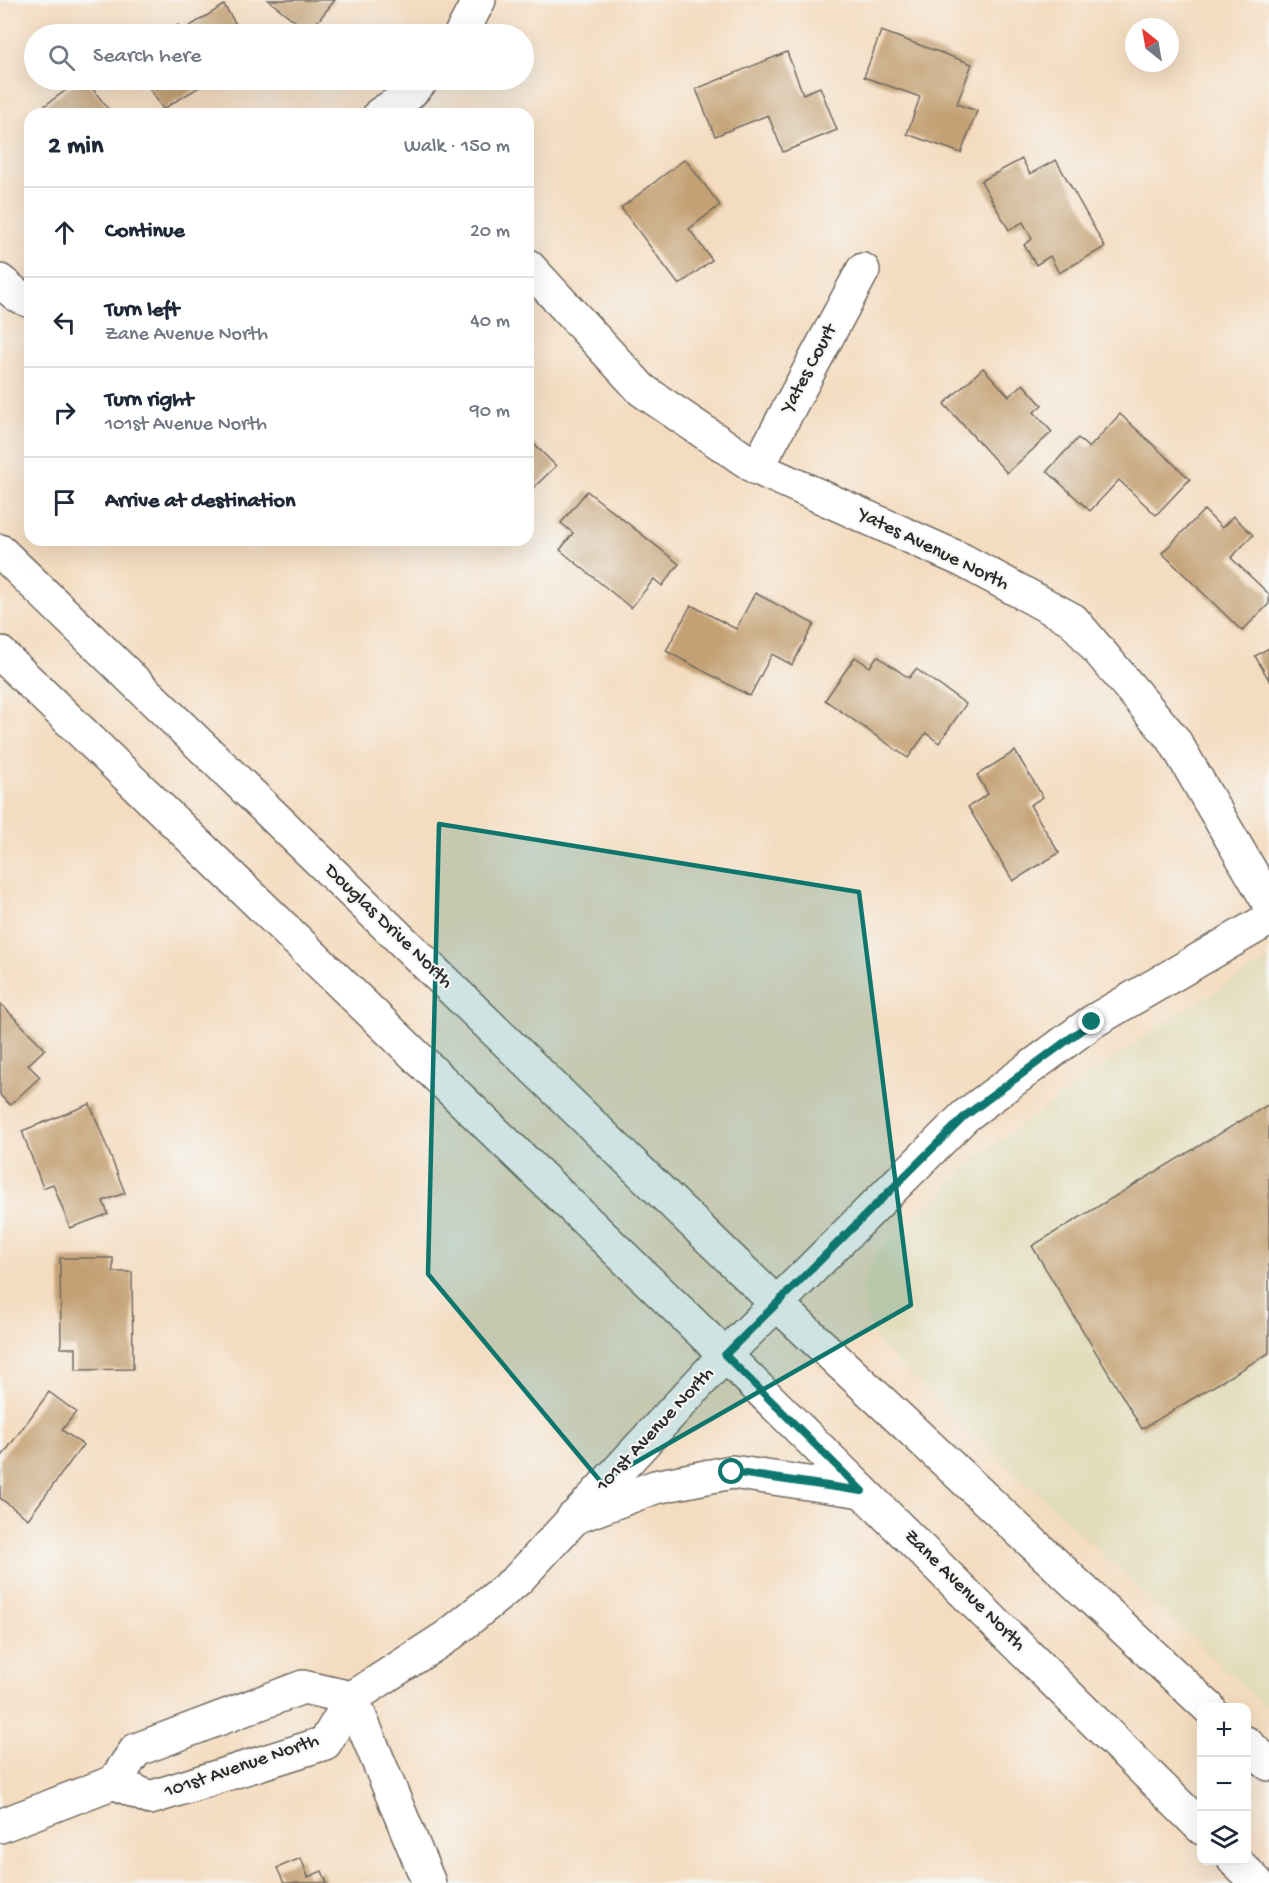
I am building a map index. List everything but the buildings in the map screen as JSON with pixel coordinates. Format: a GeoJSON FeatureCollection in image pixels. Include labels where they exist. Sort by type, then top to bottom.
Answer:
{"type":"FeatureCollection","features":[{"type":"Feature","properties":{"kind":"main road"},"geometry":{"type":"LineString","coordinates":[[466,24],[479,0]]}},
{"type":"Feature","properties":{"kind":"main road","name":"Yates Court"},"geometry":{"type":"LineString","coordinates":[[757,468],[863,270]]}},
{"type":"Feature","properties":{"kind":"main road","name":"Yates Avenue North"},"geometry":{"type":"LineString","coordinates":[[534,273],[642,390],[757,468],[962,560],[1073,620],[1174,740],[1269,903]]}},
{"type":"Feature","properties":{"kind":"main road"},"geometry":{"type":"LineString","coordinates":[[0,280],[24,298]]}},
{"type":"Feature","properties":{"kind":"main road","name":"Douglas Drive North"},"geometry":{"type":"LineString","coordinates":[[0,551],[777,1304]]}},
{"type":"Feature","properties":{"kind":"main road"},"geometry":{"type":"LineString","coordinates":[[0,653],[725,1355]]}},
{"type":"Feature","properties":{"kind":"main road","name":"101st Avenue North"},"geometry":{"type":"LineString","coordinates":[[114,1782],[150,1798],[325,1743],[352,1698],[457,1629],[517,1580],[725,1355],[965,1116],[1092,1022],[1269,918]]}},
{"type":"Feature","properties":{"kind":"main road"},"geometry":{"type":"LineString","coordinates":[[777,1304],[1205,1703]]}},
{"type":"Feature","properties":{"kind":"main road","name":"Zane Avenue North"},"geometry":{"type":"LineString","coordinates":[[725,1355],[1197,1823]]}},
{"type":"Feature","properties":{"kind":"main road"},"geometry":{"type":"LineString","coordinates":[[573,1518],[655,1487],[732,1472],[862,1491]]}},
{"type":"Feature","properties":{"kind":"main road"},"geometry":{"type":"LineString","coordinates":[[0,1826],[114,1782],[136,1749],[303,1688],[352,1698],[429,1883]]}},
{"type":"Feature","properties":{"kind":"main road"},"geometry":{"type":"LineString","coordinates":[[1251,1748],[1269,1764]]}},
{"type":"Feature","properties":{"kind":"main road"},"geometry":{"type":"LineString","coordinates":[[1239,1865],[1257,1883]]}},
{"type":"Feature","properties":{"kind":"highlighted area"},"geometry":{"type":"Polygon","coordinates":[[[439,824],[859,892],[911,1305],[601,1482],[428,1274],[439,824]]]}},
{"type":"Feature","properties":{"kind":"shaded area"},"geometry":{"type":"Polygon","coordinates":[[[1269,959],[1269,1711],[878,1344],[868,1323],[862,1289],[875,1254],[988,1149],[1160,1025],[1269,959]]]}},
{"type":"Feature","properties":{"kind":"route"},"geometry":{"type":"LineString","coordinates":[[732,1472],[862,1491],[725,1355],[965,1116],[1092,1022]]}}]}
